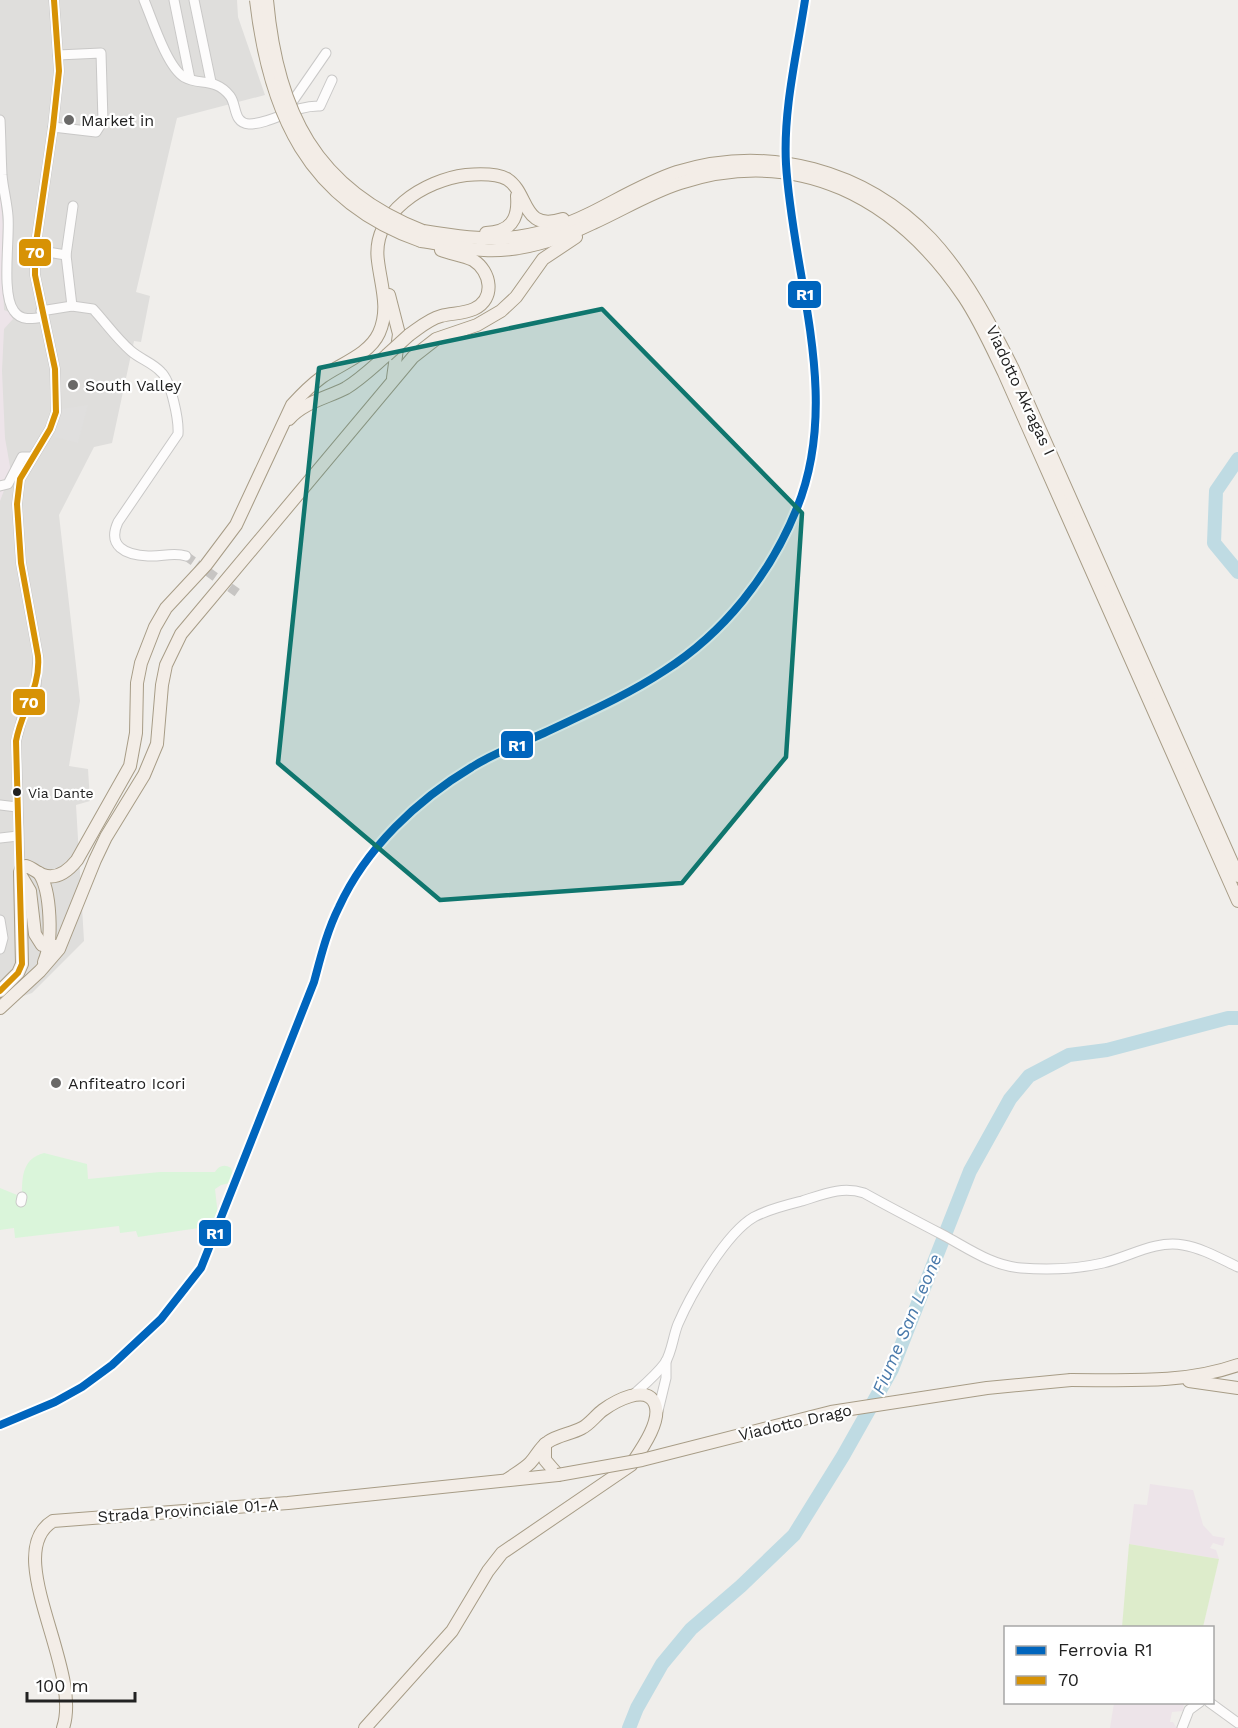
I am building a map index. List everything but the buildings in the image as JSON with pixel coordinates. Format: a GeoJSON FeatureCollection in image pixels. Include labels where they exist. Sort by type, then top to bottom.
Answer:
{"type":"FeatureCollection","features":[{"type":"Feature","properties":{"kind":"main road"},"geometry":{"type":"LineString","coordinates":[[256,0],[263,48],[272,85],[293,136],[308,159],[333,189],[366,215],[401,234],[488,240],[519,237],[565,224],[606,205]]}},
{"type":"Feature","properties":{"kind":"main road"},"geometry":{"type":"LineString","coordinates":[[267,0],[273,46],[282,84],[301,131],[316,154],[341,183],[364,202],[443,251],[472,260],[481,267],[489,284],[488,295],[476,308],[435,318],[409,335],[349,386],[306,405],[294,413],[280,430]]}},
{"type":"Feature","properties":{"kind":"main road","name":"Viadotto Akragas I"},"geometry":{"type":"LineString","coordinates":[[606,205],[654,181],[700,166],[740,161],[779,162],[816,169],[861,187],[895,207],[930,238],[972,294],[1013,369],[1238,876]]}},
{"type":"Feature","properties":{"kind":"main road","name":"Viadotto Akragas I"},"geometry":{"type":"LineString","coordinates":[[623,208],[657,191],[702,177],[740,171],[778,172],[815,179],[856,195],[890,216],[923,245],[965,299],[1004,374],[1238,901]]}},
{"type":"Feature","properties":{"kind":"main road"},"geometry":{"type":"LineString","coordinates":[[392,379],[399,334],[377,260],[381,232],[398,207],[418,192],[448,178],[468,175],[507,179],[514,186],[529,213],[544,222],[555,222],[591,207],[606,205]]}},
{"type":"Feature","properties":{"kind":"main road"},"geometry":{"type":"LineString","coordinates":[[422,236],[486,233],[501,230],[509,225],[518,213],[518,197],[514,186]]}},
{"type":"Feature","properties":{"kind":"main road"},"geometry":{"type":"LineString","coordinates":[[422,236],[484,250],[523,247],[569,234],[623,208]]}},
{"type":"Feature","properties":{"kind":"main road"},"geometry":{"type":"LineString","coordinates":[[0,1008],[40,971],[55,946],[106,837],[144,775],[157,744],[166,665],[181,634],[392,379],[426,346],[445,335],[488,320],[501,311],[516,297],[543,259],[567,242],[606,223],[623,208]]}},
{"type":"Feature","properties":{"kind":"main road"},"geometry":{"type":"LineString","coordinates":[[30,871],[53,876],[69,870],[124,780],[134,752],[137,683],[141,663],[154,627],[166,608],[206,565],[236,525],[292,405],[306,389],[363,352],[379,335],[385,302],[380,271]]}},
{"type":"Feature","properties":{"kind":"main road"},"geometry":{"type":"LineString","coordinates":[[30,871],[36,938],[42,945],[55,946]]}},
{"type":"Feature","properties":{"kind":"main road"},"geometry":{"type":"LineString","coordinates":[[30,871],[45,887],[50,933],[55,946]]}},
{"type":"Feature","properties":{"kind":"main road"},"geometry":{"type":"LineString","coordinates":[[0,992],[11,982],[22,964],[30,871]]}},
{"type":"Feature","properties":{"kind":"main road"},"geometry":{"type":"LineString","coordinates":[[1176,1379],[1209,1374],[1234,1366]]}},
{"type":"Feature","properties":{"kind":"main road"},"geometry":{"type":"LineString","coordinates":[[1176,1379],[1236,1388]]}},
{"type":"Feature","properties":{"kind":"main road","name":"Viadotto Drago"},"geometry":{"type":"LineString","coordinates":[[558,1475],[642,1460],[831,1412],[987,1388],[1071,1380],[1176,1379]]}},
{"type":"Feature","properties":{"kind":"main road"},"geometry":{"type":"LineString","coordinates":[[365,1728],[452,1632],[488,1571],[502,1553],[631,1466],[656,1421],[658,1411],[654,1399],[645,1395],[633,1395],[608,1406],[584,1427],[549,1441],[538,1450],[532,1461],[505,1480]]}},
{"type":"Feature","properties":{"kind":"main road"},"geometry":{"type":"LineString","coordinates":[[540,1477],[545,1460],[545,1444]]}},
{"type":"Feature","properties":{"kind":"main road"},"geometry":{"type":"LineString","coordinates":[[545,1460],[558,1475]]}},
{"type":"Feature","properties":{"kind":"main road"},"geometry":{"type":"LineString","coordinates":[[532,1461],[540,1477]]}},
{"type":"Feature","properties":{"kind":"main road","name":"Strada Provinciale 01-A"},"geometry":{"type":"LineString","coordinates":[[27,1535],[39,1525],[53,1521],[288,1503],[558,1475]]}},
{"type":"Feature","properties":{"kind":"main road"},"geometry":{"type":"LineString","coordinates":[[40,1639],[64,1697],[66,1713],[63,1728]]}},
{"type":"Feature","properties":{"kind":"street"},"geometry":{"type":"LineString","coordinates":[[30,871],[19,856],[15,741],[23,715],[34,692],[39,670],[21,563],[17,504],[20,479],[50,429],[56,412],[55,369],[35,275],[35,250],[59,71],[54,0]]}},
{"type":"Feature","properties":{"kind":"street"},"geometry":{"type":"LineString","coordinates":[[144,0],[167,55],[180,74],[190,79],[211,82],[231,96],[236,114],[244,122],[251,124],[305,106],[320,106],[332,80]]}},
{"type":"Feature","properties":{"kind":"street"},"geometry":{"type":"LineString","coordinates":[[174,0],[190,79]]}},
{"type":"Feature","properties":{"kind":"street"},"geometry":{"type":"LineString","coordinates":[[195,0],[211,82]]}},
{"type":"Feature","properties":{"kind":"street"},"geometry":{"type":"LineString","coordinates":[[180,32],[200,28]]}},
{"type":"Feature","properties":{"kind":"street"},"geometry":{"type":"LineString","coordinates":[[53,127],[96,132],[103,121],[101,53],[58,56]]}},
{"type":"Feature","properties":{"kind":"street"},"geometry":{"type":"LineString","coordinates":[[286,112],[326,53]]}},
{"type":"Feature","properties":{"kind":"street"},"geometry":{"type":"LineString","coordinates":[[0,120],[2,177],[8,217],[7,284],[14,312],[30,319],[72,306],[93,309],[131,351],[162,372],[167,379],[172,392],[178,434],[117,522],[113,538],[118,545],[130,553],[150,557],[175,554],[186,556]]}},
{"type":"Feature","properties":{"kind":"street"},"geometry":{"type":"LineString","coordinates":[[72,306],[66,255],[73,206]]}},
{"type":"Feature","properties":{"kind":"street"},"geometry":{"type":"LineString","coordinates":[[35,250],[66,255]]}},
{"type":"Feature","properties":{"kind":"street"},"geometry":{"type":"LineString","coordinates":[[0,486],[8,484],[22,457],[32,457]]}},
{"type":"Feature","properties":{"kind":"street"},"geometry":{"type":"LineString","coordinates":[[0,805],[17,807]]}},
{"type":"Feature","properties":{"kind":"street"},"geometry":{"type":"LineString","coordinates":[[0,838],[18,836]]}},
{"type":"Feature","properties":{"kind":"street"},"geometry":{"type":"LineString","coordinates":[[0,920],[3,938],[0,949]]}},
{"type":"Feature","properties":{"kind":"street"},"geometry":{"type":"LineString","coordinates":[[658,1411],[666,1378],[666,1361],[677,1327],[695,1289],[733,1236],[755,1216],[844,1189],[864,1194],[999,1264],[1020,1268],[1073,1268],[1104,1263],[1156,1246],[1170,1244],[1197,1249],[1238,1267]]}},
{"type":"Feature","properties":{"kind":"street"},"geometry":{"type":"LineString","coordinates":[[633,1395],[666,1361]]}},
{"type":"Feature","properties":{"kind":"street"},"geometry":{"type":"LineString","coordinates":[[1182,1728],[1189,1710],[1197,1704]]}},
{"type":"Feature","properties":{"kind":"street"},"geometry":{"type":"LineString","coordinates":[[1212,1704],[1238,1723]]}},
{"type":"Feature","properties":{"kind":"highlighted area"},"geometry":{"type":"Polygon","coordinates":[[[602,309],[802,513],[786,757],[682,883],[440,900],[278,763],[319,368],[602,309]]]}},
{"type":"Feature","properties":{"kind":"shaded area"},"geometry":{"type":"Polygon","coordinates":[[[0,0],[237,0],[238,17],[265,95],[177,118],[136,292],[150,296],[141,342],[134,341],[112,443],[94,447],[59,515],[80,701],[69,766],[88,769],[90,801],[76,805],[84,941],[32,993],[0,1004],[0,0]]]}},
{"type":"Feature","properties":{"kind":"shaded area"},"geometry":{"type":"Polygon","coordinates":[[[0,193],[3,225],[4,310],[9,312],[13,319],[4,329],[2,371],[5,438],[11,472],[0,501],[0,193]]]}},
{"type":"Feature","properties":{"kind":"shaded area"},"geometry":{"type":"Polygon","coordinates":[[[88,405],[78,443],[55,437],[61,409],[88,405]]]}},
{"type":"Feature","properties":{"kind":"shaded area"},"geometry":{"type":"Polygon","coordinates":[[[1150,1484],[1193,1490],[1203,1525],[1213,1536],[1225,1538],[1223,1546],[1213,1543],[1210,1548],[1216,1550],[1219,1559],[1129,1544],[1134,1504],[1147,1505],[1150,1484]]]}},
{"type":"Feature","properties":{"kind":"shaded area"},"geometry":{"type":"Polygon","coordinates":[[[1114,1704],[1184,1704],[1183,1711],[1172,1712],[1170,1722],[1173,1722],[1176,1727],[1180,1723],[1179,1728],[1110,1728],[1114,1704]]]}},
{"type":"Feature","properties":{"kind":"green space"},"geometry":{"type":"Polygon","coordinates":[[[44,1153],[87,1164],[88,1179],[160,1172],[215,1172],[224,1166],[231,1168],[234,1178],[230,1183],[215,1189],[219,1225],[138,1237],[136,1231],[120,1233],[119,1226],[15,1238],[14,1228],[0,1230],[0,1188],[22,1197],[23,1176],[27,1164],[44,1153]]]}},
{"type":"Feature","properties":{"kind":"green space"},"geometry":{"type":"Polygon","coordinates":[[[1129,1544],[1219,1559],[1203,1626],[1122,1626],[1129,1544]]]}},
{"type":"Feature","properties":{"kind":"waterway","name":"Fiume San Leone"},"geometry":{"type":"LineString","coordinates":[[1238,459],[1216,491],[1214,543],[1238,572]]}},
{"type":"Feature","properties":{"kind":"waterway","name":"Fiume San Leone"},"geometry":{"type":"LineString","coordinates":[[629,1728],[637,1708],[662,1664],[691,1629],[741,1586],[794,1535],[843,1456],[892,1369],[970,1171],[1010,1099],[1029,1076],[1069,1055],[1107,1050],[1228,1018],[1238,1018]]}},
{"type":"Feature","properties":{"kind":"tunnel"},"geometry":{"type":"LineString","coordinates":[[186,556],[239,594]]}},
{"type":"Feature","properties":{"kind":"rail line","name":"R1"},"geometry":{"type":"LineString","coordinates":[[0,1425],[55,1402],[82,1387],[112,1365],[161,1319],[201,1268],[314,982],[335,916],[350,885],[378,845],[413,810],[472,767],[620,697],[686,656],[706,639],[743,600],[759,579],[786,533],[797,508],[810,466],[815,423],[815,380],[811,337],[790,207],[786,164],[789,102],[805,0]]}},
{"type":"Feature","properties":{"kind":"transit line","name":"70"},"geometry":{"type":"LineString","coordinates":[[0,991],[18,973],[22,964],[16,741],[34,689],[38,668],[38,656],[21,563],[17,504],[20,479],[50,429],[56,412],[55,369],[35,275],[35,250],[59,71],[54,0]]}},
{"type":"Feature","properties":{"kind":"place","name":"Market in"},"geometry":{"type":"Point","coordinates":[69,120]}},
{"type":"Feature","properties":{"kind":"place","name":"South Valley"},"geometry":{"type":"Point","coordinates":[73,385]}},
{"type":"Feature","properties":{"kind":"place","name":"Via Dante"},"geometry":{"type":"Point","coordinates":[17,792]}},
{"type":"Feature","properties":{"kind":"place","name":"Anfiteatro Icori"},"geometry":{"type":"Point","coordinates":[56,1083]}}]}
